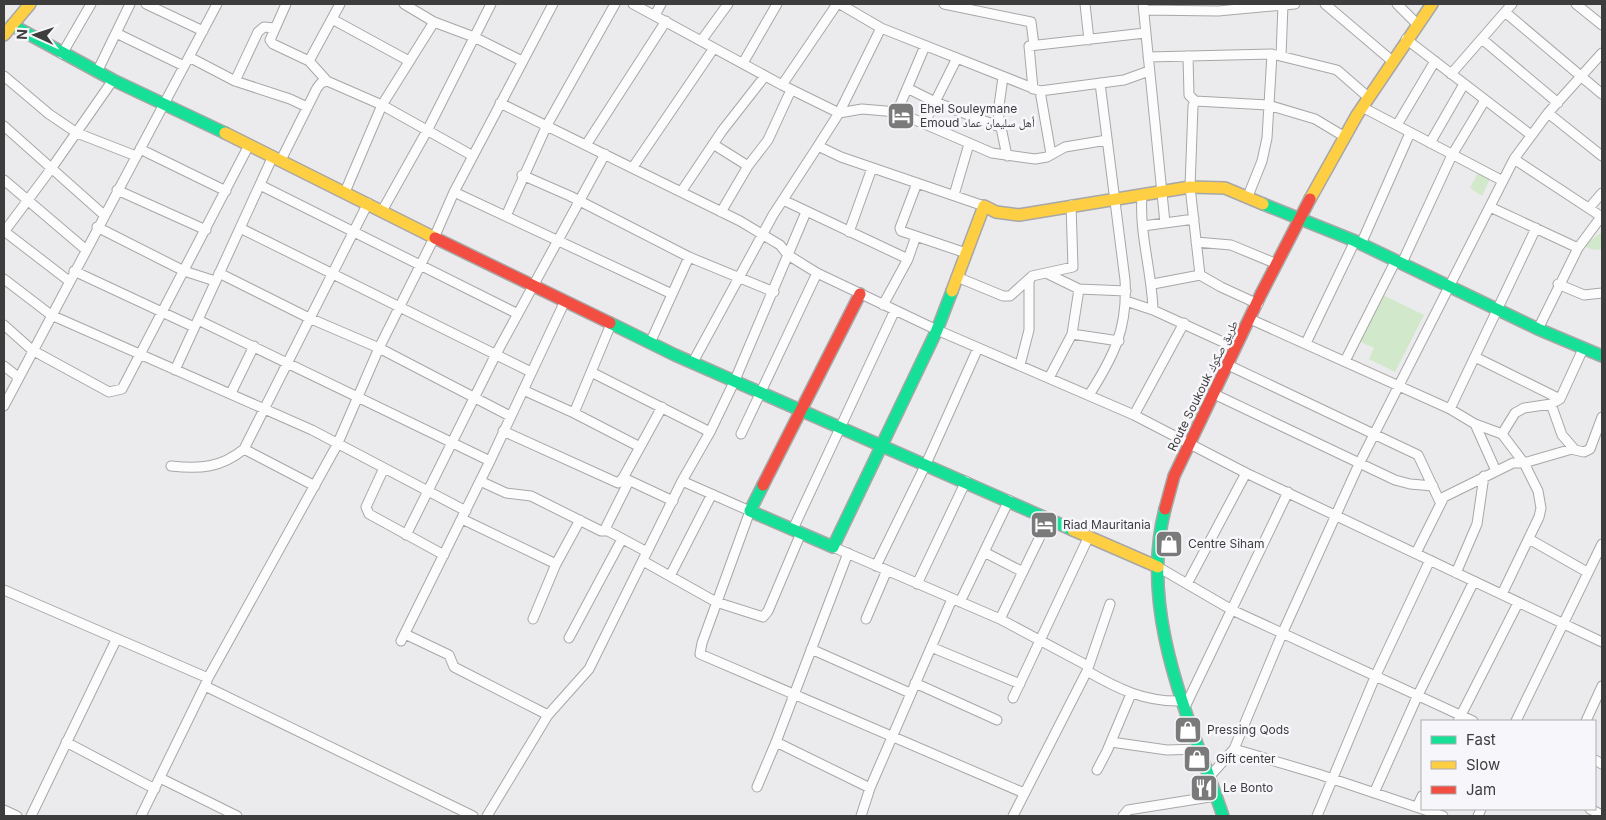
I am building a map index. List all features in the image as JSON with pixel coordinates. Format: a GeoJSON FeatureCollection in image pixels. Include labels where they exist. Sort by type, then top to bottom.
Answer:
{"type":"FeatureCollection","features":[{"type":"Feature","properties":{"kind":"street"},"geometry":{"type":"LineString","coordinates":[[4,34],[30,4]]}},
{"type":"Feature","properties":{"kind":"street"},"geometry":{"type":"LineString","coordinates":[[62,54],[91,4]]}},
{"type":"Feature","properties":{"kind":"street"},"geometry":{"type":"LineString","coordinates":[[97,72],[130,4]]}},
{"type":"Feature","properties":{"kind":"street"},"geometry":{"type":"LineString","coordinates":[[146,4],[203,31]]}},
{"type":"Feature","properties":{"kind":"street"},"geometry":{"type":"LineString","coordinates":[[4,406],[68,281],[217,4]]}},
{"type":"Feature","properties":{"kind":"street"},"geometry":{"type":"LineString","coordinates":[[286,4],[270,40],[273,44],[309,61],[327,81],[382,105],[428,129],[473,156]]}},
{"type":"Feature","properties":{"kind":"street"},"geometry":{"type":"LineString","coordinates":[[309,61],[340,4]]}},
{"type":"Feature","properties":{"kind":"street"},"geometry":{"type":"LineString","coordinates":[[404,4],[434,22],[474,37],[522,61]]}},
{"type":"Feature","properties":{"kind":"street"},"geometry":{"type":"LineString","coordinates":[[382,211],[428,129],[491,4]]}},
{"type":"Feature","properties":{"kind":"street"},"geometry":{"type":"LineString","coordinates":[[142,816],[206,682],[337,445],[379,348],[434,238],[454,192],[553,4]]}},
{"type":"Feature","properties":{"kind":"street"},"geometry":{"type":"LineString","coordinates":[[506,216],[522,174],[546,125],[615,4]]}},
{"type":"Feature","properties":{"kind":"street"},"geometry":{"type":"LineString","coordinates":[[633,4],[791,90],[838,113],[862,109],[897,112],[992,153],[1035,159],[1065,147],[1107,140]]}},
{"type":"Feature","properties":{"kind":"street"},"geometry":{"type":"LineString","coordinates":[[654,15],[661,4]]}},
{"type":"Feature","properties":{"kind":"street"},"geometry":{"type":"LineString","coordinates":[[701,41],[728,4]]}},
{"type":"Feature","properties":{"kind":"street"},"geometry":{"type":"LineString","coordinates":[[743,63],[777,4]]}},
{"type":"Feature","properties":{"kind":"street"},"geometry":{"type":"LineString","coordinates":[[782,85],[839,4],[882,28],[1037,90],[1128,80],[1149,71]]}},
{"type":"Feature","properties":{"kind":"street"},"geometry":{"type":"LineString","coordinates":[[944,4],[1031,22],[1034,45]]}},
{"type":"Feature","properties":{"kind":"street"},"geometry":{"type":"LineString","coordinates":[[1085,4],[1089,40]]}},
{"type":"Feature","properties":{"kind":"street"},"geometry":{"type":"LineString","coordinates":[[1165,223],[1143,7],[1203,8],[1295,4]]}},
{"type":"Feature","properties":{"kind":"street"},"geometry":{"type":"LineString","coordinates":[[1325,4],[1391,60]]}},
{"type":"Feature","properties":{"kind":"street"},"geometry":{"type":"LineString","coordinates":[[1397,4],[1417,24]]}},
{"type":"Feature","properties":{"kind":"street","name":"Route Soukouk طريق صكوك"},"geometry":{"type":"LineString","coordinates":[[1223,816],[1167,655],[1160,617],[1158,567],[1162,520],[1167,497],[1190,444],[1277,264],[1345,137],[1391,60],[1432,4]]}},
{"type":"Feature","properties":{"kind":"street"},"geometry":{"type":"LineString","coordinates":[[1452,74],[1512,4]]}},
{"type":"Feature","properties":{"kind":"street"},"geometry":{"type":"LineString","coordinates":[[1576,4],[1602,25]]}},
{"type":"Feature","properties":{"kind":"street"},"geometry":{"type":"LineString","coordinates":[[1248,196],[1266,146],[1268,104],[1277,55],[1283,5]]}},
{"type":"Feature","properties":{"kind":"street"},"geometry":{"type":"LineString","coordinates":[[1505,12],[1602,94]]}},
{"type":"Feature","properties":{"kind":"street"},"geometry":{"type":"LineString","coordinates":[[332,19],[385,50],[409,61]]}},
{"type":"Feature","properties":{"kind":"street"},"geometry":{"type":"LineString","coordinates":[[586,145],[666,21]]}},
{"type":"Feature","properties":{"kind":"street"},"geometry":{"type":"LineString","coordinates":[[345,192],[382,105],[434,22]]}},
{"type":"Feature","properties":{"kind":"street"},"geometry":{"type":"LineString","coordinates":[[12,25],[62,54],[113,80],[277,158],[434,238],[650,343],[883,444],[1158,567],[1232,610],[1460,718],[1518,603]]}},
{"type":"Feature","properties":{"kind":"street"},"geometry":{"type":"LineString","coordinates":[[235,81],[258,32],[264,27],[274,28]]}},
{"type":"Feature","properties":{"kind":"street"},"geometry":{"type":"LineString","coordinates":[[692,362],[762,234],[838,113],[882,28]]}},
{"type":"Feature","properties":{"kind":"street"},"geometry":{"type":"LineString","coordinates":[[116,33],[184,66]]}},
{"type":"Feature","properties":{"kind":"street"},"geometry":{"type":"LineString","coordinates":[[1051,154],[1029,46],[1145,33]]}},
{"type":"Feature","properties":{"kind":"street"},"geometry":{"type":"LineString","coordinates":[[1482,38],[1558,103]]}},
{"type":"Feature","properties":{"kind":"street"},"geometry":{"type":"LineString","coordinates":[[1406,39],[1531,135]]}},
{"type":"Feature","properties":{"kind":"street"},"geometry":{"type":"LineString","coordinates":[[897,112],[925,46]]}},
{"type":"Feature","properties":{"kind":"street"},"geometry":{"type":"LineString","coordinates":[[633,167],[714,48]]}},
{"type":"Feature","properties":{"kind":"street"},"geometry":{"type":"LineString","coordinates":[[1210,776],[1234,749],[1282,634],[1373,434],[1514,159],[1548,113],[1602,53]]}},
{"type":"Feature","properties":{"kind":"street"},"geometry":{"type":"LineString","coordinates":[[1148,57],[1277,55],[1337,70],[1365,102],[1397,126],[1503,182]]}},
{"type":"Feature","properties":{"kind":"street"},"geometry":{"type":"LineString","coordinates":[[1188,56],[1189,95],[1195,101],[1268,104],[1315,119],[1345,137]]}},
{"type":"Feature","properties":{"kind":"street"},"geometry":{"type":"LineString","coordinates":[[189,58],[235,81],[290,99],[307,107]]}},
{"type":"Feature","properties":{"kind":"street"},"geometry":{"type":"LineString","coordinates":[[924,124],[957,58]]}},
{"type":"Feature","properties":{"kind":"street"},"geometry":{"type":"LineString","coordinates":[[1397,126],[1435,62]]}},
{"type":"Feature","properties":{"kind":"street"},"geometry":{"type":"LineString","coordinates":[[4,76],[49,114],[77,133],[138,152],[226,191]]}},
{"type":"Feature","properties":{"kind":"street"},"geometry":{"type":"LineString","coordinates":[[681,192],[713,144],[765,76]]}},
{"type":"Feature","properties":{"kind":"street"},"geometry":{"type":"LineString","coordinates":[[1003,77],[998,113],[1007,156]]}},
{"type":"Feature","properties":{"kind":"street"},"geometry":{"type":"LineString","coordinates":[[68,281],[4,231],[77,133],[113,80]]}},
{"type":"Feature","properties":{"kind":"street"},"geometry":{"type":"LineString","coordinates":[[175,370],[260,185],[321,83],[327,81]]}},
{"type":"Feature","properties":{"kind":"street"},"geometry":{"type":"LineString","coordinates":[[1089,396],[1119,341],[1124,325],[1126,301],[1100,83]]}},
{"type":"Feature","properties":{"kind":"street"},"geometry":{"type":"LineString","coordinates":[[1430,143],[1464,84]]}},
{"type":"Feature","properties":{"kind":"street"},"geometry":{"type":"LineString","coordinates":[[907,88],[935,102],[1000,127]]}},
{"type":"Feature","properties":{"kind":"street"},"geometry":{"type":"LineString","coordinates":[[721,212],[748,166],[768,140],[791,90]]}},
{"type":"Feature","properties":{"kind":"street"},"geometry":{"type":"LineString","coordinates":[[1345,361],[1399,262],[1452,155],[1485,100]]}},
{"type":"Feature","properties":{"kind":"street"},"geometry":{"type":"LineString","coordinates":[[1195,101],[1193,106],[1190,187],[1200,275]]}},
{"type":"Feature","properties":{"kind":"street"},"geometry":{"type":"LineString","coordinates":[[500,103],[721,212],[780,245],[788,255],[817,273],[937,330],[1134,416],[1246,473],[1336,514],[1602,642]]}},
{"type":"Feature","properties":{"kind":"street"},"geometry":{"type":"LineString","coordinates":[[1548,113],[1602,156]]}},
{"type":"Feature","properties":{"kind":"street"},"geometry":{"type":"LineString","coordinates":[[4,126],[104,215]]}},
{"type":"Feature","properties":{"kind":"street"},"geometry":{"type":"LineString","coordinates":[[1306,343],[1358,243],[1410,133]]}},
{"type":"Feature","properties":{"kind":"street"},"geometry":{"type":"LineString","coordinates":[[713,144],[748,166]]}},
{"type":"Feature","properties":{"kind":"street"},"geometry":{"type":"LineString","coordinates":[[954,195],[969,144]]}},
{"type":"Feature","properties":{"kind":"street"},"geometry":{"type":"LineString","coordinates":[[4,326],[32,350],[109,392],[122,389],[249,145]]}},
{"type":"Feature","properties":{"kind":"street"},"geometry":{"type":"LineString","coordinates":[[818,146],[872,168],[954,195],[996,212],[1019,215],[1190,187],[1213,186],[1248,196],[1358,243],[1538,329],[1602,356]]}},
{"type":"Feature","properties":{"kind":"street"},"geometry":{"type":"LineString","coordinates":[[406,535],[475,400],[496,354],[605,154]]}},
{"type":"Feature","properties":{"kind":"street"},"geometry":{"type":"LineString","coordinates":[[1514,159],[1601,217],[1578,248],[1558,284],[1538,329]]}},
{"type":"Feature","properties":{"kind":"street"},"geometry":{"type":"LineString","coordinates":[[849,232],[872,168]]}},
{"type":"Feature","properties":{"kind":"street"},"geometry":{"type":"LineString","coordinates":[[522,174],[580,200],[689,257],[774,292]]}},
{"type":"Feature","properties":{"kind":"street"},"geometry":{"type":"LineString","coordinates":[[4,180],[27,202],[85,249]]}},
{"type":"Feature","properties":{"kind":"street"},"geometry":{"type":"LineString","coordinates":[[918,183],[900,228],[903,232],[966,253]]}},
{"type":"Feature","properties":{"kind":"street"},"geometry":{"type":"LineString","coordinates":[[260,185],[518,314]]}},
{"type":"Feature","properties":{"kind":"street"},"geometry":{"type":"LineString","coordinates":[[117,190],[206,230]]}},
{"type":"Feature","properties":{"kind":"street"},"geometry":{"type":"LineString","coordinates":[[454,192],[672,294]]}},
{"type":"Feature","properties":{"kind":"street"},"geometry":{"type":"LineString","coordinates":[[1589,208],[1602,194]]}},
{"type":"Feature","properties":{"kind":"street"},"geometry":{"type":"LineString","coordinates":[[1142,195],[1143,226],[1152,284],[1153,310]]}},
{"type":"Feature","properties":{"kind":"street"},"geometry":{"type":"LineString","coordinates":[[783,200],[908,259]]}},
{"type":"Feature","properties":{"kind":"street"},"geometry":{"type":"LineString","coordinates":[[171,466],[209,466],[231,460],[244,449],[266,408],[286,362],[368,203]]}},
{"type":"Feature","properties":{"kind":"street"},"geometry":{"type":"LineString","coordinates":[[958,277],[1003,296],[1010,296],[1032,276],[1073,267],[1071,205]]}},
{"type":"Feature","properties":{"kind":"street"},"geometry":{"type":"LineString","coordinates":[[833,547],[937,330],[984,206]]}},
{"type":"Feature","properties":{"kind":"street"},"geometry":{"type":"LineString","coordinates":[[1490,207],[1578,248]]}},
{"type":"Feature","properties":{"kind":"street"},"geometry":{"type":"LineString","coordinates":[[487,816],[548,715],[589,669],[682,481],[710,432],[735,380],[774,292],[806,212]]}},
{"type":"Feature","properties":{"kind":"street"},"geometry":{"type":"LineString","coordinates":[[1143,226],[1194,219]]}},
{"type":"Feature","properties":{"kind":"street"},"geometry":{"type":"LineString","coordinates":[[97,227],[184,271],[217,277],[379,348],[475,400],[510,416]]}},
{"type":"Feature","properties":{"kind":"street"},"geometry":{"type":"LineString","coordinates":[[240,228],[531,372]]}},
{"type":"Feature","properties":{"kind":"street"},"geometry":{"type":"LineString","coordinates":[[1450,410],[1536,228]]}},
{"type":"Feature","properties":{"kind":"street"},"geometry":{"type":"LineString","coordinates":[[883,304],[908,259],[916,236]]}},
{"type":"Feature","properties":{"kind":"street"},"geometry":{"type":"LineString","coordinates":[[1196,242],[1231,245],[1277,264]]}},
{"type":"Feature","properties":{"kind":"street"},"geometry":{"type":"LineString","coordinates":[[650,343],[689,257]]}},
{"type":"Feature","properties":{"kind":"street"},"geometry":{"type":"LineString","coordinates":[[74,272],[162,313],[254,346],[490,461]]}},
{"type":"Feature","properties":{"kind":"street"},"geometry":{"type":"LineString","coordinates":[[741,434],[817,273]]}},
{"type":"Feature","properties":{"kind":"street"},"geometry":{"type":"LineString","coordinates":[[1046,273],[1079,289],[1126,290]]}},
{"type":"Feature","properties":{"kind":"street"},"geometry":{"type":"LineString","coordinates":[[1152,284],[1200,275],[1258,304]]}},
{"type":"Feature","properties":{"kind":"street"},"geometry":{"type":"LineString","coordinates":[[1020,365],[1029,330],[1028,287],[1032,276]]}},
{"type":"Feature","properties":{"kind":"street"},"geometry":{"type":"LineString","coordinates":[[4,279],[51,315],[266,408],[384,468],[464,515],[556,564]]}},
{"type":"Feature","properties":{"kind":"street"},"geometry":{"type":"LineString","coordinates":[[1558,284],[1584,295],[1602,293]]}},
{"type":"Feature","properties":{"kind":"street"},"geometry":{"type":"LineString","coordinates":[[1049,378],[1072,334],[1079,289]]}},
{"type":"Feature","properties":{"kind":"street"},"geometry":{"type":"LineString","coordinates":[[860,294],[750,511],[716,602],[700,654],[1024,794]]}},
{"type":"Feature","properties":{"kind":"street"},"geometry":{"type":"LineString","coordinates":[[548,715],[454,668],[449,655],[403,637],[490,461],[564,301]]}},
{"type":"Feature","properties":{"kind":"street"},"geometry":{"type":"LineString","coordinates":[[1126,301],[1184,323],[1236,348]]}},
{"type":"Feature","properties":{"kind":"street"},"geometry":{"type":"LineString","coordinates":[[643,561],[716,602],[763,617],[768,611],[797,531],[841,426],[895,310]]}},
{"type":"Feature","properties":{"kind":"street"},"geometry":{"type":"LineString","coordinates":[[1250,319],[1345,361],[1450,410],[1475,424],[1502,434],[1524,463],[1535,483],[1541,508],[1529,539],[1502,594]]}},
{"type":"Feature","properties":{"kind":"street"},"geometry":{"type":"LineString","coordinates":[[1134,416],[1184,323]]}},
{"type":"Feature","properties":{"kind":"street"},"geometry":{"type":"LineString","coordinates":[[574,412],[611,324]]}},
{"type":"Feature","properties":{"kind":"street"},"geometry":{"type":"LineString","coordinates":[[1072,334],[1119,341]]}},
{"type":"Feature","properties":{"kind":"street"},"geometry":{"type":"LineString","coordinates":[[231,393],[254,346]]}},
{"type":"Feature","properties":{"kind":"street"},"geometry":{"type":"LineString","coordinates":[[876,566],[926,464],[978,348]]}},
{"type":"Feature","properties":{"kind":"street"},"geometry":{"type":"LineString","coordinates":[[1502,434],[1515,412],[1524,408],[1551,404],[1560,399],[1583,349]]}},
{"type":"Feature","properties":{"kind":"street"},"geometry":{"type":"LineString","coordinates":[[1475,357],[1560,399]]}},
{"type":"Feature","properties":{"kind":"street"},"geometry":{"type":"LineString","coordinates":[[1228,365],[1420,456],[1440,502]]}},
{"type":"Feature","properties":{"kind":"street"},"geometry":{"type":"LineString","coordinates":[[4,366],[18,377]]}},
{"type":"Feature","properties":{"kind":"street"},"geometry":{"type":"LineString","coordinates":[[591,372],[662,406],[710,432]]}},
{"type":"Feature","properties":{"kind":"street"},"geometry":{"type":"LineString","coordinates":[[523,390],[574,412],[640,447]]}},
{"type":"Feature","properties":{"kind":"street"},"geometry":{"type":"LineString","coordinates":[[1214,394],[1395,480],[1410,484],[1433,486]]}},
{"type":"Feature","properties":{"kind":"street"},"geometry":{"type":"LineString","coordinates":[[1551,404],[1562,435],[1572,449]]}},
{"type":"Feature","properties":{"kind":"street"},"geometry":{"type":"LineString","coordinates":[[608,531],[606,524],[640,447],[662,406]]}},
{"type":"Feature","properties":{"kind":"street"},"geometry":{"type":"LineString","coordinates":[[1416,553],[1440,502],[1449,494],[1513,463],[1524,463],[1572,449],[1584,452],[1590,450],[1602,417]]}},
{"type":"Feature","properties":{"kind":"street"},"geometry":{"type":"LineString","coordinates":[[1475,424],[1496,471]]}},
{"type":"Feature","properties":{"kind":"street"},"geometry":{"type":"LineString","coordinates":[[503,431],[613,482],[626,480],[673,501]]}},
{"type":"Feature","properties":{"kind":"street"},"geometry":{"type":"LineString","coordinates":[[244,449],[315,486]]}},
{"type":"Feature","properties":{"kind":"street"},"geometry":{"type":"LineString","coordinates":[[384,468],[366,511],[368,514],[444,555]]}},
{"type":"Feature","properties":{"kind":"street"},"geometry":{"type":"LineString","coordinates":[[1187,584],[1246,473]]}},
{"type":"Feature","properties":{"kind":"street"},"geometry":{"type":"LineString","coordinates":[[1456,573],[1477,524],[1484,476]]}},
{"type":"Feature","properties":{"kind":"street"},"geometry":{"type":"LineString","coordinates":[[480,481],[506,493],[531,496],[601,531],[608,531],[647,552]]}},
{"type":"Feature","properties":{"kind":"street"},"geometry":{"type":"LineString","coordinates":[[682,481],[1000,619],[1042,640],[1131,694],[1183,705],[1232,610],[1288,492]]}},
{"type":"Feature","properties":{"kind":"street"},"geometry":{"type":"LineString","coordinates":[[917,584],[966,481]]}},
{"type":"Feature","properties":{"kind":"street"},"geometry":{"type":"LineString","coordinates":[[670,576],[712,494]]}},
{"type":"Feature","properties":{"kind":"street"},"geometry":{"type":"LineString","coordinates":[[861,816],[870,788],[931,647],[984,552],[1009,500]]}},
{"type":"Feature","properties":{"kind":"street"},"geometry":{"type":"LineString","coordinates":[[1000,619],[1049,518]]}},
{"type":"Feature","properties":{"kind":"street"},"geometry":{"type":"LineString","coordinates":[[533,619],[556,564],[580,520]]}},
{"type":"Feature","properties":{"kind":"street"},"geometry":{"type":"LineString","coordinates":[[1013,698],[1042,640],[1089,536]]}},
{"type":"Feature","properties":{"kind":"street"},"geometry":{"type":"LineString","coordinates":[[569,638],[622,539]]}},
{"type":"Feature","properties":{"kind":"street"},"geometry":{"type":"LineString","coordinates":[[1529,539],[1588,572]]}},
{"type":"Feature","properties":{"kind":"street"},"geometry":{"type":"LineString","coordinates":[[1516,720],[1602,544]]}},
{"type":"Feature","properties":{"kind":"street"},"geometry":{"type":"LineString","coordinates":[[984,552],[1023,572]]}},
{"type":"Feature","properties":{"kind":"street"},"geometry":{"type":"LineString","coordinates":[[757,787],[848,553]]}},
{"type":"Feature","properties":{"kind":"street"},"geometry":{"type":"LineString","coordinates":[[1317,816],[1374,677],[1430,560]]}},
{"type":"Feature","properties":{"kind":"street"},"geometry":{"type":"LineString","coordinates":[[866,619],[887,570]]}},
{"type":"Feature","properties":{"kind":"street"},"geometry":{"type":"LineString","coordinates":[[1374,793],[1474,582]]}},
{"type":"Feature","properties":{"kind":"street"},"geometry":{"type":"LineString","coordinates":[[4,590],[116,640],[152,653],[473,816]]}},
{"type":"Feature","properties":{"kind":"street"},"geometry":{"type":"LineString","coordinates":[[1013,816],[1088,668],[1110,604]]}},
{"type":"Feature","properties":{"kind":"street"},"geometry":{"type":"LineString","coordinates":[[31,816],[116,640]]}},
{"type":"Feature","properties":{"kind":"street"},"geometry":{"type":"LineString","coordinates":[[931,647],[1020,684]]}},
{"type":"Feature","properties":{"kind":"street"},"geometry":{"type":"LineString","coordinates":[[811,649],[910,694]]}},
{"type":"Feature","properties":{"kind":"street"},"geometry":{"type":"LineString","coordinates":[[915,683],[997,720]]}},
{"type":"Feature","properties":{"kind":"street"},"geometry":{"type":"LineString","coordinates":[[1587,720],[1598,706],[1602,686]]}},
{"type":"Feature","properties":{"kind":"street"},"geometry":{"type":"LineString","coordinates":[[1097,770],[1131,694]]}},
{"type":"Feature","properties":{"kind":"street"},"geometry":{"type":"LineString","coordinates":[[66,742],[155,789]]}},
{"type":"Feature","properties":{"kind":"street"},"geometry":{"type":"LineString","coordinates":[[776,742],[870,788]]}},
{"type":"Feature","properties":{"kind":"street"},"geometry":{"type":"LineString","coordinates":[[1111,742],[1167,750],[1200,749]]}},
{"type":"Feature","properties":{"kind":"street"},"geometry":{"type":"LineString","coordinates":[[1234,749],[1332,778],[1421,808]]}},
{"type":"Feature","properties":{"kind":"street"},"geometry":{"type":"LineString","coordinates":[[160,778],[237,816]]}},
{"type":"Feature","properties":{"kind":"street"},"geometry":{"type":"LineString","coordinates":[[1123,816],[1128,810],[1216,796]]}},
{"type":"Feature","properties":{"kind":"street"},"geometry":{"type":"LineString","coordinates":[[1417,807],[1421,798]]}},
{"type":"Feature","properties":{"kind":"street"},"geometry":{"type":"LineString","coordinates":[[4,810],[16,816]]}},
{"type":"Feature","properties":{"kind":"street"},"geometry":{"type":"LineString","coordinates":[[1426,810],[1443,816]]}},
{"type":"Feature","properties":{"kind":"green space"},"geometry":{"type":"Polygon","coordinates":[[[1479,171],[1490,179],[1482,196],[1470,188],[1479,171]]]}},
{"type":"Feature","properties":{"kind":"green space"},"geometry":{"type":"Polygon","coordinates":[[[1602,232],[1602,249],[1594,250],[1583,246],[1602,232]]]}},
{"type":"Feature","properties":{"kind":"green space"},"geometry":{"type":"Polygon","coordinates":[[[1383,295],[1424,315],[1395,372],[1369,359],[1374,348],[1359,341],[1383,295]]]}},
{"type":"Feature","properties":{"kind":"traffic: fast"},"geometry":{"type":"LineString","coordinates":[[12,25],[113,80],[225,133]]}},
{"type":"Feature","properties":{"kind":"traffic: fast"},"geometry":{"type":"LineString","coordinates":[[1263,204],[1355,241],[1538,329],[1602,356]]}},
{"type":"Feature","properties":{"kind":"traffic: fast"},"geometry":{"type":"LineString","coordinates":[[763,485],[750,511],[833,547],[937,330],[952,291]]}},
{"type":"Feature","properties":{"kind":"traffic: fast"},"geometry":{"type":"LineString","coordinates":[[610,323],[675,355],[1073,530]]}},
{"type":"Feature","properties":{"kind":"traffic: fast"},"geometry":{"type":"LineString","coordinates":[[1165,509],[1158,548],[1158,588],[1163,627],[1183,704],[1223,816]]}},
{"type":"Feature","properties":{"kind":"traffic: slow"},"geometry":{"type":"LineString","coordinates":[[4,35],[30,4]]}},
{"type":"Feature","properties":{"kind":"traffic: slow"},"geometry":{"type":"LineString","coordinates":[[1310,199],[1357,115],[1432,4]]}},
{"type":"Feature","properties":{"kind":"traffic: slow"},"geometry":{"type":"LineString","coordinates":[[225,133],[435,238]]}},
{"type":"Feature","properties":{"kind":"traffic: slow"},"geometry":{"type":"LineString","coordinates":[[952,291],[984,206],[996,212],[1019,215],[1190,187],[1225,188],[1263,204]]}},
{"type":"Feature","properties":{"kind":"traffic: slow"},"geometry":{"type":"LineString","coordinates":[[1073,530],[1158,567]]}},
{"type":"Feature","properties":{"kind":"traffic: jam"},"geometry":{"type":"LineString","coordinates":[[1165,509],[1174,476],[1261,294],[1310,199]]}},
{"type":"Feature","properties":{"kind":"traffic: jam"},"geometry":{"type":"LineString","coordinates":[[435,238],[610,323]]}},
{"type":"Feature","properties":{"kind":"traffic: jam"},"geometry":{"type":"LineString","coordinates":[[763,485],[860,294]]}},
{"type":"Feature","properties":{"kind":"place","name":"Ehel Souleymane Emoud أهل سليمان عماد"},"geometry":{"type":"Point","coordinates":[901,116]}},
{"type":"Feature","properties":{"kind":"place","name":"Riad Mauritania"},"geometry":{"type":"Point","coordinates":[1044,525]}},
{"type":"Feature","properties":{"kind":"place","name":"Centre Siham"},"geometry":{"type":"Point","coordinates":[1169,544]}},
{"type":"Feature","properties":{"kind":"place","name":"Pressing Qods"},"geometry":{"type":"Point","coordinates":[1188,730]}},
{"type":"Feature","properties":{"kind":"place","name":"Gift center"},"geometry":{"type":"Point","coordinates":[1197,759]}},
{"type":"Feature","properties":{"kind":"place","name":"Le Bonto"},"geometry":{"type":"Point","coordinates":[1204,788]}}]}
